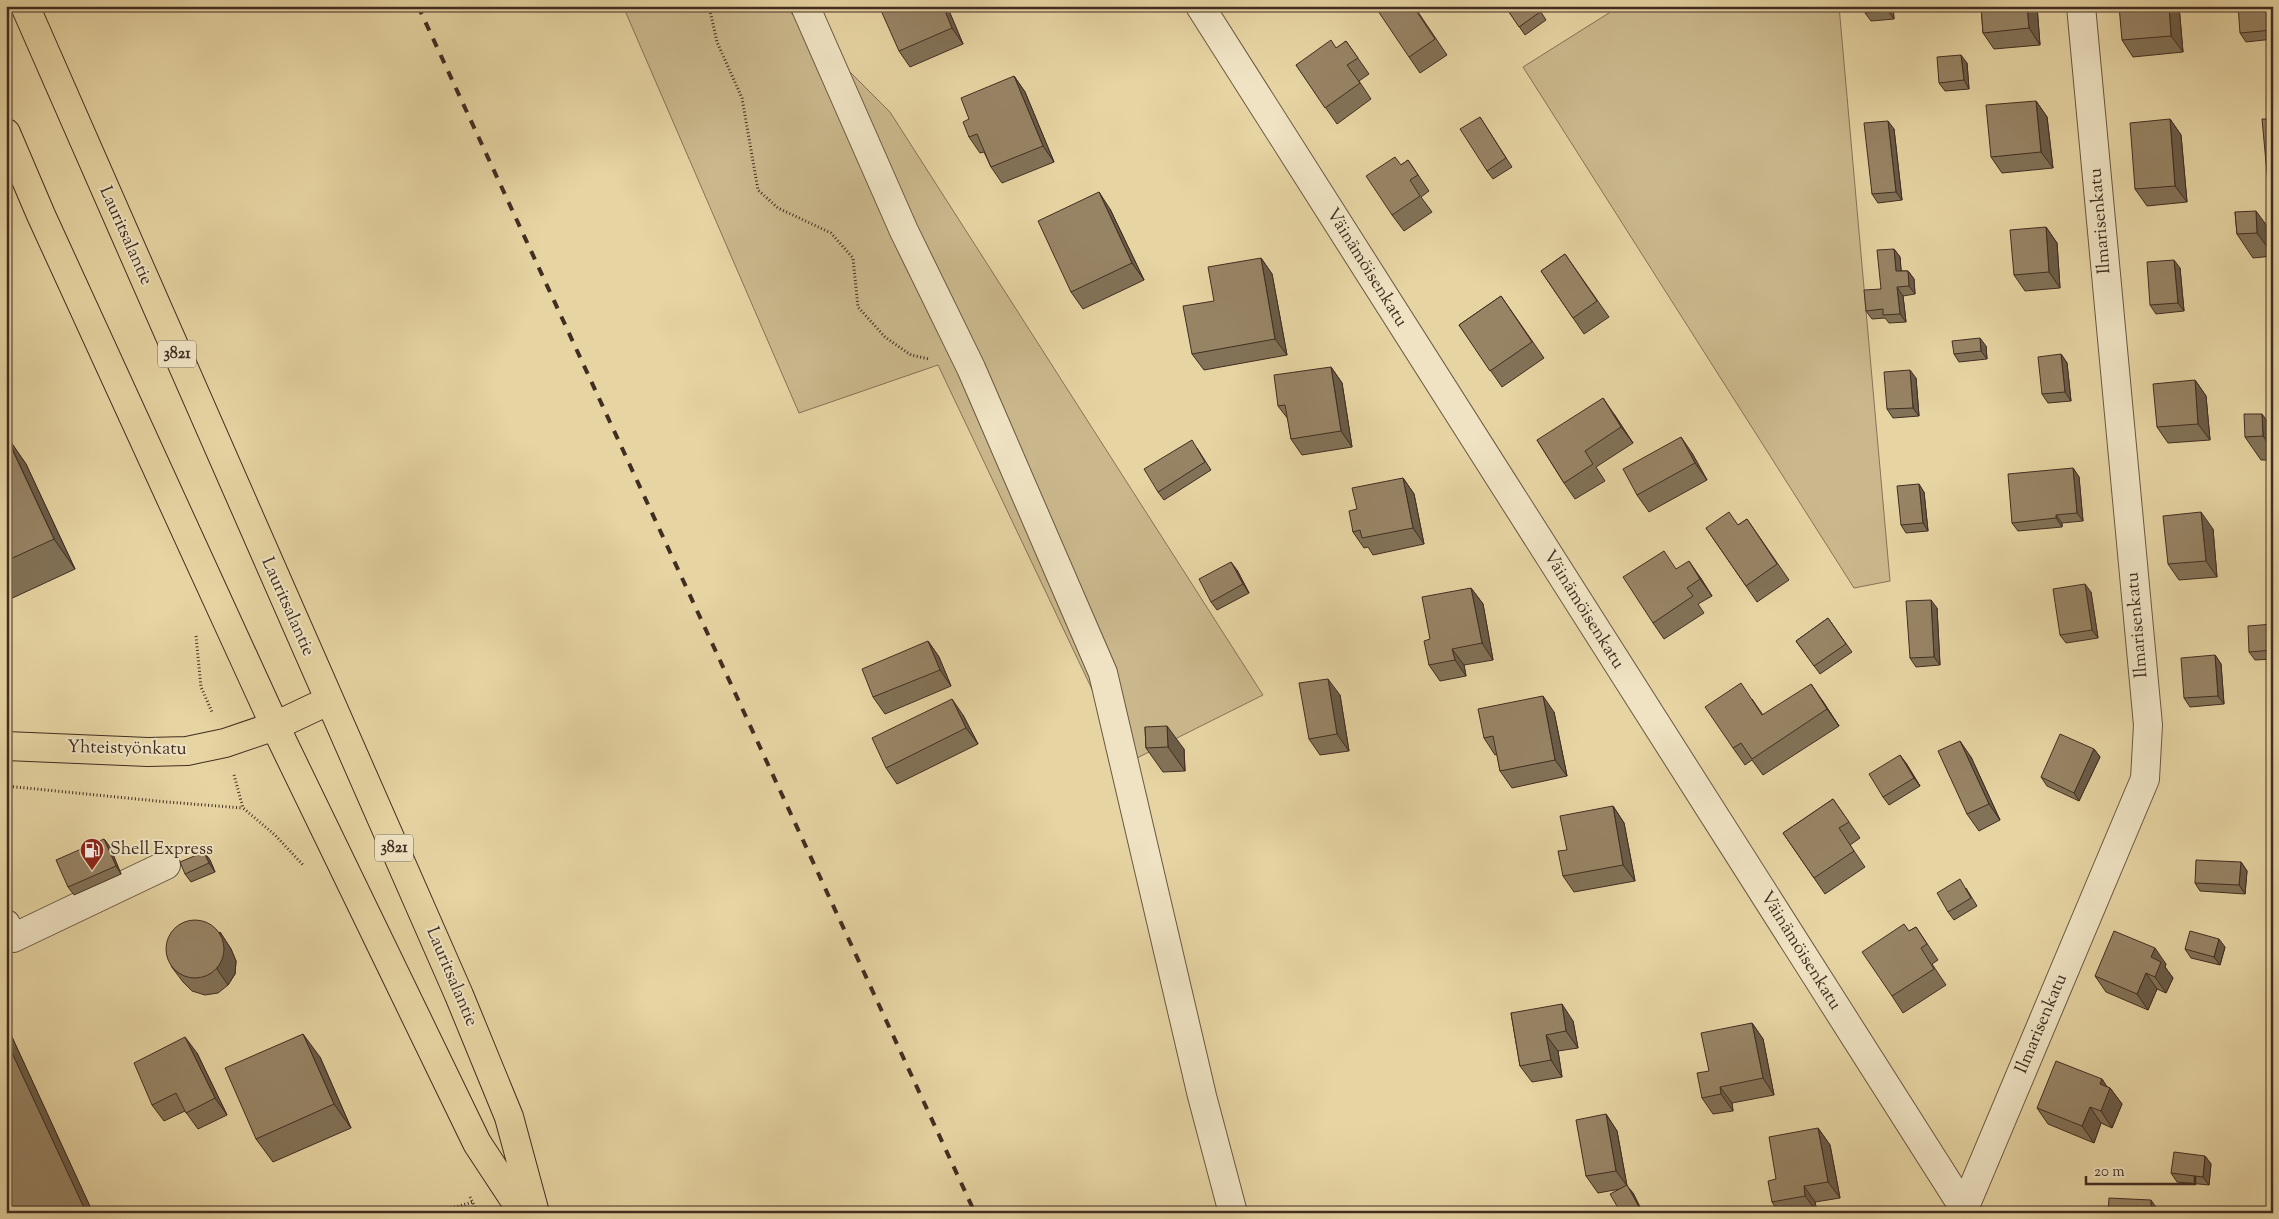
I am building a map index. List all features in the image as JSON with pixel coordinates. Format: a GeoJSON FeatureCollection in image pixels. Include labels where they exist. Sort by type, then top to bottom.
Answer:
{"type":"FeatureCollection","features":[{"type":"Feature","properties":{"kind":"main road","name":"Lauritsalantie"},"geometry":{"type":"LineString","coordinates":[[25,6],[328,701],[455,986],[510,1117],[535,1213]]}},
{"type":"Feature","properties":{"kind":"main road"},"geometry":{"type":"LineString","coordinates":[[6,133],[41,216],[275,726],[477,1143],[523,1213]]}},
{"type":"Feature","properties":{"kind":"main road","name":"Yhteistyönkatu"},"geometry":{"type":"LineString","coordinates":[[6,746],[148,752],[187,751],[225,744],[275,726],[328,701]]}},
{"type":"Feature","properties":{"kind":"street"},"geometry":{"type":"LineString","coordinates":[[805,6],[904,230],[971,368],[1102,673],[1202,1096],[1233,1213]]}},
{"type":"Feature","properties":{"kind":"street","name":"Väinämöisenkatu"},"geometry":{"type":"LineString","coordinates":[[1200,6],[1966,1211]]}},
{"type":"Feature","properties":{"kind":"street","name":"Ilmarisenkatu"},"geometry":{"type":"LineString","coordinates":[[1966,1211],[2145,779],[2148,725],[2081,6]]}},
{"type":"Feature","properties":{"kind":"street"},"geometry":{"type":"LineString","coordinates":[[6,924],[13,938],[166,865]]}},
{"type":"Feature","properties":{"kind":"path"},"geometry":{"type":"LineString","coordinates":[[708,6],[717,42],[742,98],[758,190],[778,208],[831,233],[853,258],[858,307],[885,338],[911,355],[971,368]]}},
{"type":"Feature","properties":{"kind":"path"},"geometry":{"type":"LineString","coordinates":[[6,786],[243,808],[225,744],[201,686],[195,632]]}},
{"type":"Feature","properties":{"kind":"path"},"geometry":{"type":"LineString","coordinates":[[434,1213],[472,1202]]}},
{"type":"Feature","properties":{"kind":"shaded area"},"geometry":{"type":"Polygon","coordinates":[[[623,6],[784,6],[890,112],[1263,695],[1127,763],[938,365],[799,413],[623,6]]]}},
{"type":"Feature","properties":{"kind":"shaded area"},"geometry":{"type":"Polygon","coordinates":[[[1620,6],[1839,6],[1890,581],[1854,588],[1523,67],[1620,6]]]}},
{"type":"Feature","properties":{"kind":"building"},"geometry":{"type":"Polygon","coordinates":[[[879,6],[943,6],[952,28],[899,51],[879,6]]]}},
{"type":"Feature","properties":{"kind":"building"},"geometry":{"type":"Polygon","coordinates":[[[1380,6],[1413,6],[1435,39],[1409,57],[1376,8],[1380,6]]]}},
{"type":"Feature","properties":{"kind":"building"},"geometry":{"type":"Polygon","coordinates":[[[1505,6],[1537,6],[1540,12],[1519,27],[1505,6]]]}},
{"type":"Feature","properties":{"kind":"building"},"geometry":{"type":"Polygon","coordinates":[[[1865,6],[1888,6],[1888,11],[1865,13],[1865,6]]]}},
{"type":"Feature","properties":{"kind":"building"},"geometry":{"type":"Polygon","coordinates":[[[1981,6],[2027,6],[2029,28],[1983,33],[1981,6]]]}},
{"type":"Feature","properties":{"kind":"building"},"geometry":{"type":"Polygon","coordinates":[[[2119,6],[2169,6],[2171,36],[2122,40],[2119,6]]]}},
{"type":"Feature","properties":{"kind":"building"},"geometry":{"type":"Polygon","coordinates":[[[2238,6],[2269,6],[2272,30],[2240,33],[2238,6]]]}},
{"type":"Feature","properties":{"kind":"building"},"geometry":{"type":"Polygon","coordinates":[[[1331,40],[1336,48],[1346,41],[1358,58],[1347,65],[1360,83],[1325,108],[1296,65],[1331,40]]]}},
{"type":"Feature","properties":{"kind":"building"},"geometry":{"type":"Polygon","coordinates":[[[1961,55],[1964,80],[1939,83],[1937,57],[1961,55]]]}},
{"type":"Feature","properties":{"kind":"building"},"geometry":{"type":"Polygon","coordinates":[[[1014,76],[1043,146],[991,167],[977,134],[969,137],[963,122],[969,119],[961,98],[1014,76]]]}},
{"type":"Feature","properties":{"kind":"building"},"geometry":{"type":"Polygon","coordinates":[[[2036,101],[2041,152],[1991,157],[1986,105],[2036,101]]]}},
{"type":"Feature","properties":{"kind":"building"},"geometry":{"type":"Polygon","coordinates":[[[1480,117],[1506,158],[1487,171],[1460,129],[1480,117]]]}},
{"type":"Feature","properties":{"kind":"building"},"geometry":{"type":"Polygon","coordinates":[[[2170,119],[2175,186],[2135,189],[2130,123],[2170,119]]]}},
{"type":"Feature","properties":{"kind":"building"},"geometry":{"type":"Polygon","coordinates":[[[2262,119],[2273,119],[2273,184],[2268,184],[2262,119]]]}},
{"type":"Feature","properties":{"kind":"building"},"geometry":{"type":"Polygon","coordinates":[[[1888,121],[1896,192],[1872,194],[1864,123],[1888,121]]]}},
{"type":"Feature","properties":{"kind":"building"},"geometry":{"type":"Polygon","coordinates":[[[1395,157],[1401,165],[1408,160],[1418,175],[1410,180],[1420,196],[1392,215],[1366,176],[1395,157]]]}},
{"type":"Feature","properties":{"kind":"building"},"geometry":{"type":"Polygon","coordinates":[[[1099,192],[1132,263],[1071,292],[1038,221],[1099,192]]]}},
{"type":"Feature","properties":{"kind":"building"},"geometry":{"type":"Polygon","coordinates":[[[2256,211],[2257,233],[2237,234],[2235,212],[2256,211]]]}},
{"type":"Feature","properties":{"kind":"building"},"geometry":{"type":"Polygon","coordinates":[[[2046,227],[2049,272],[2014,275],[2010,230],[2046,227]]]}},
{"type":"Feature","properties":{"kind":"building"},"geometry":{"type":"Polygon","coordinates":[[[1894,249],[1896,271],[1908,271],[1909,286],[1897,287],[1900,314],[1883,315],[1883,309],[1866,311],[1864,290],[1881,289],[1877,250],[1894,249]]]}},
{"type":"Feature","properties":{"kind":"building"},"geometry":{"type":"Polygon","coordinates":[[[1565,254],[1597,301],[1573,318],[1541,271],[1565,254]]]}},
{"type":"Feature","properties":{"kind":"building"},"geometry":{"type":"Polygon","coordinates":[[[1261,258],[1275,339],[1192,354],[1183,306],[1214,301],[1208,267],[1261,258]]]}},
{"type":"Feature","properties":{"kind":"building"},"geometry":{"type":"Polygon","coordinates":[[[2174,260],[2178,303],[2150,305],[2147,262],[2174,260]]]}},
{"type":"Feature","properties":{"kind":"building"},"geometry":{"type":"Polygon","coordinates":[[[1501,296],[1532,342],[1490,371],[1459,325],[1501,296]]]}},
{"type":"Feature","properties":{"kind":"building"},"geometry":{"type":"Polygon","coordinates":[[[1980,338],[1981,351],[1954,354],[1952,341],[1980,338]]]}},
{"type":"Feature","properties":{"kind":"building"},"geometry":{"type":"Polygon","coordinates":[[[2061,354],[2065,392],[2042,394],[2038,357],[2061,354]]]}},
{"type":"Feature","properties":{"kind":"building"},"geometry":{"type":"Polygon","coordinates":[[[1331,367],[1341,431],[1291,439],[1285,405],[1278,406],[1274,375],[1331,367]]]}},
{"type":"Feature","properties":{"kind":"building"},"geometry":{"type":"Polygon","coordinates":[[[1910,370],[1913,408],[1887,409],[1884,372],[1910,370]]]}},
{"type":"Feature","properties":{"kind":"building"},"geometry":{"type":"Polygon","coordinates":[[[2195,380],[2198,424],[2157,427],[2153,384],[2195,380]]]}},
{"type":"Feature","properties":{"kind":"building"},"geometry":{"type":"Polygon","coordinates":[[[1603,398],[1621,427],[1585,451],[1593,464],[1564,483],[1537,440],[1603,398]]]}},
{"type":"Feature","properties":{"kind":"building"},"geometry":{"type":"Polygon","coordinates":[[[2244,414],[2262,414],[2263,436],[2245,437],[2244,414]]]}},
{"type":"Feature","properties":{"kind":"building"},"geometry":{"type":"Polygon","coordinates":[[[6,436],[54,539],[6,561],[6,436]]]}},
{"type":"Feature","properties":{"kind":"building"},"geometry":{"type":"Polygon","coordinates":[[[1681,437],[1695,463],[1637,495],[1623,469],[1681,437]]]}},
{"type":"Feature","properties":{"kind":"building"},"geometry":{"type":"Polygon","coordinates":[[[1192,440],[1205,462],[1158,492],[1144,469],[1192,440]]]}},
{"type":"Feature","properties":{"kind":"building"},"geometry":{"type":"Polygon","coordinates":[[[2073,468],[2077,513],[2056,515],[2056,518],[2012,523],[2008,474],[2073,468]]]}},
{"type":"Feature","properties":{"kind":"building"},"geometry":{"type":"Polygon","coordinates":[[[1403,478],[1413,528],[1362,538],[1360,530],[1353,532],[1349,511],[1357,509],[1352,488],[1403,478]]]}},
{"type":"Feature","properties":{"kind":"building"},"geometry":{"type":"Polygon","coordinates":[[[1919,484],[1923,523],[1901,525],[1897,486],[1919,484]]]}},
{"type":"Feature","properties":{"kind":"building"},"geometry":{"type":"Polygon","coordinates":[[[1729,512],[1738,525],[1747,519],[1777,564],[1746,586],[1706,528],[1729,512]]]}},
{"type":"Feature","properties":{"kind":"building"},"geometry":{"type":"Polygon","coordinates":[[[2201,512],[2206,561],[2168,564],[2163,516],[2201,512]]]}},
{"type":"Feature","properties":{"kind":"building"},"geometry":{"type":"Polygon","coordinates":[[[1664,551],[1676,569],[1689,561],[1700,579],[1687,588],[1693,596],[1653,623],[1623,577],[1664,551]]]}},
{"type":"Feature","properties":{"kind":"building"},"geometry":{"type":"Polygon","coordinates":[[[1231,562],[1243,584],[1211,602],[1199,579],[1231,562]]]}},
{"type":"Feature","properties":{"kind":"building"},"geometry":{"type":"Polygon","coordinates":[[[2085,584],[2092,630],[2060,635],[2053,589],[2085,584]]]}},
{"type":"Feature","properties":{"kind":"building"},"geometry":{"type":"Polygon","coordinates":[[[1471,588],[1482,643],[1452,649],[1455,660],[1429,665],[1424,641],[1430,639],[1422,597],[1471,588]]]}},
{"type":"Feature","properties":{"kind":"building"},"geometry":{"type":"Polygon","coordinates":[[[1931,600],[1934,657],[1910,658],[1906,601],[1931,600]]]}},
{"type":"Feature","properties":{"kind":"building"},"geometry":{"type":"Polygon","coordinates":[[[1828,618],[1846,644],[1814,666],[1796,641],[1828,618]]]}},
{"type":"Feature","properties":{"kind":"building"},"geometry":{"type":"Polygon","coordinates":[[[2273,624],[2273,650],[2249,652],[2248,626],[2273,624]]]}},
{"type":"Feature","properties":{"kind":"building"},"geometry":{"type":"Polygon","coordinates":[[[928,641],[940,670],[873,697],[862,669],[928,641]]]}},
{"type":"Feature","properties":{"kind":"building"},"geometry":{"type":"Polygon","coordinates":[[[2215,655],[2218,696],[2184,698],[2181,658],[2215,655]]]}},
{"type":"Feature","properties":{"kind":"building"},"geometry":{"type":"Polygon","coordinates":[[[1328,679],[1337,734],[1309,739],[1299,683],[1328,679]]]}},
{"type":"Feature","properties":{"kind":"building"},"geometry":{"type":"Polygon","coordinates":[[[1741,683],[1762,715],[1811,684],[1827,709],[1752,759],[1741,743],[1733,748],[1705,707],[1741,683]]]}},
{"type":"Feature","properties":{"kind":"building"},"geometry":{"type":"Polygon","coordinates":[[[1543,696],[1555,760],[1500,771],[1493,736],[1484,738],[1478,709],[1543,696]]]}},
{"type":"Feature","properties":{"kind":"building"},"geometry":{"type":"Polygon","coordinates":[[[952,699],[966,728],[886,768],[872,738],[952,699]]]}},
{"type":"Feature","properties":{"kind":"building"},"geometry":{"type":"Polygon","coordinates":[[[1167,726],[1168,747],[1146,748],[1145,727],[1167,726]]]}},
{"type":"Feature","properties":{"kind":"building"},"geometry":{"type":"Polygon","coordinates":[[[2060,734],[2094,749],[2074,793],[2041,777],[2060,734]]]}},
{"type":"Feature","properties":{"kind":"building"},"geometry":{"type":"Polygon","coordinates":[[[1960,741],[1989,804],[1967,814],[1938,751],[1960,741]]]}},
{"type":"Feature","properties":{"kind":"building"},"geometry":{"type":"Polygon","coordinates":[[[1900,755],[1914,778],[1883,797],[1869,774],[1900,755]]]}},
{"type":"Feature","properties":{"kind":"building"},"geometry":{"type":"Polygon","coordinates":[[[1833,799],[1849,822],[1839,828],[1854,851],[1814,878],[1783,833],[1833,799]]]}},
{"type":"Feature","properties":{"kind":"building"},"geometry":{"type":"Polygon","coordinates":[[[1613,806],[1623,865],[1563,876],[1558,851],[1567,850],[1560,816],[1613,806]]]}},
{"type":"Feature","properties":{"kind":"building","name":"Shell Express"},"geometry":{"type":"Polygon","coordinates":[[[104,839],[116,866],[68,887],[56,860],[104,839]]]}},
{"type":"Feature","properties":{"kind":"building"},"geometry":{"type":"Polygon","coordinates":[[[204,852],[209,863],[185,874],[180,862],[204,852]]]}},
{"type":"Feature","properties":{"kind":"building"},"geometry":{"type":"Polygon","coordinates":[[[2196,860],[2241,862],[2239,885],[2195,883],[2196,860]]]}},
{"type":"Feature","properties":{"kind":"building"},"geometry":{"type":"Polygon","coordinates":[[[1960,879],[1971,898],[1948,912],[1937,893],[1960,879]]]}},
{"type":"Feature","properties":{"kind":"building"},"geometry":{"type":"Polygon","coordinates":[[[189,920],[201,920],[216,928],[224,943],[224,955],[216,970],[201,978],[189,978],[174,970],[166,955],[166,943],[174,928],[189,920]]]}},
{"type":"Feature","properties":{"kind":"building"},"geometry":{"type":"Polygon","coordinates":[[[1904,924],[1909,931],[1916,927],[1927,944],[1921,948],[1934,969],[1892,996],[1862,952],[1904,924]]]}},
{"type":"Feature","properties":{"kind":"building"},"geometry":{"type":"Polygon","coordinates":[[[2114,931],[2155,948],[2151,957],[2161,962],[2155,977],[2146,973],[2137,994],[2095,976],[2114,931]]]}},
{"type":"Feature","properties":{"kind":"building"},"geometry":{"type":"Polygon","coordinates":[[[2190,931],[2219,939],[2214,957],[2185,949],[2190,931]]]}},
{"type":"Feature","properties":{"kind":"building"},"geometry":{"type":"Polygon","coordinates":[[[1562,1004],[1566,1031],[1546,1035],[1551,1060],[1520,1066],[1511,1013],[1562,1004]]]}},
{"type":"Feature","properties":{"kind":"building"},"geometry":{"type":"Polygon","coordinates":[[[1752,1023],[1763,1078],[1720,1087],[1721,1094],[1702,1098],[1697,1073],[1709,1071],[1701,1033],[1752,1023]]]}},
{"type":"Feature","properties":{"kind":"building"},"geometry":{"type":"Polygon","coordinates":[[[303,1034],[334,1104],[256,1139],[225,1068],[303,1034]]]}},
{"type":"Feature","properties":{"kind":"building"},"geometry":{"type":"Polygon","coordinates":[[[185,1037],[215,1098],[186,1113],[176,1093],[152,1105],[134,1063],[185,1037]]]}},
{"type":"Feature","properties":{"kind":"building"},"geometry":{"type":"Polygon","coordinates":[[[6,1040],[84,1208],[74,1213],[6,1213],[6,1040]]]}},
{"type":"Feature","properties":{"kind":"building"},"geometry":{"type":"Polygon","coordinates":[[[2056,1061],[2102,1079],[2100,1084],[2110,1088],[2101,1111],[2090,1107],[2082,1126],[2037,1108],[2056,1061]]]}},
{"type":"Feature","properties":{"kind":"building"},"geometry":{"type":"Polygon","coordinates":[[[1606,1114],[1616,1171],[1586,1176],[1576,1120],[1606,1114]]]}},
{"type":"Feature","properties":{"kind":"building"},"geometry":{"type":"Polygon","coordinates":[[[1818,1128],[1828,1182],[1804,1186],[1805,1196],[1772,1202],[1768,1181],[1776,1179],[1769,1137],[1818,1128]]]}},
{"type":"Feature","properties":{"kind":"building"},"geometry":{"type":"Polygon","coordinates":[[[2174,1152],[2205,1156],[2203,1177],[2171,1173],[2174,1152]]]}},
{"type":"Feature","properties":{"kind":"building"},"geometry":{"type":"Polygon","coordinates":[[[1627,1185],[1639,1207],[1630,1213],[1621,1213],[1610,1194],[1627,1185]]]}},
{"type":"Feature","properties":{"kind":"building"},"geometry":{"type":"Polygon","coordinates":[[[2109,1198],[2151,1200],[2151,1213],[2108,1213],[2109,1198]]]}},
{"type":"Feature","properties":{"kind":"railway"},"geometry":{"type":"LineString","coordinates":[[418,6],[975,1213]]}},
{"type":"Feature","properties":{"kind":"place","name":"Shell Express"},"geometry":{"type":"Point","coordinates":[92,871]}}]}
